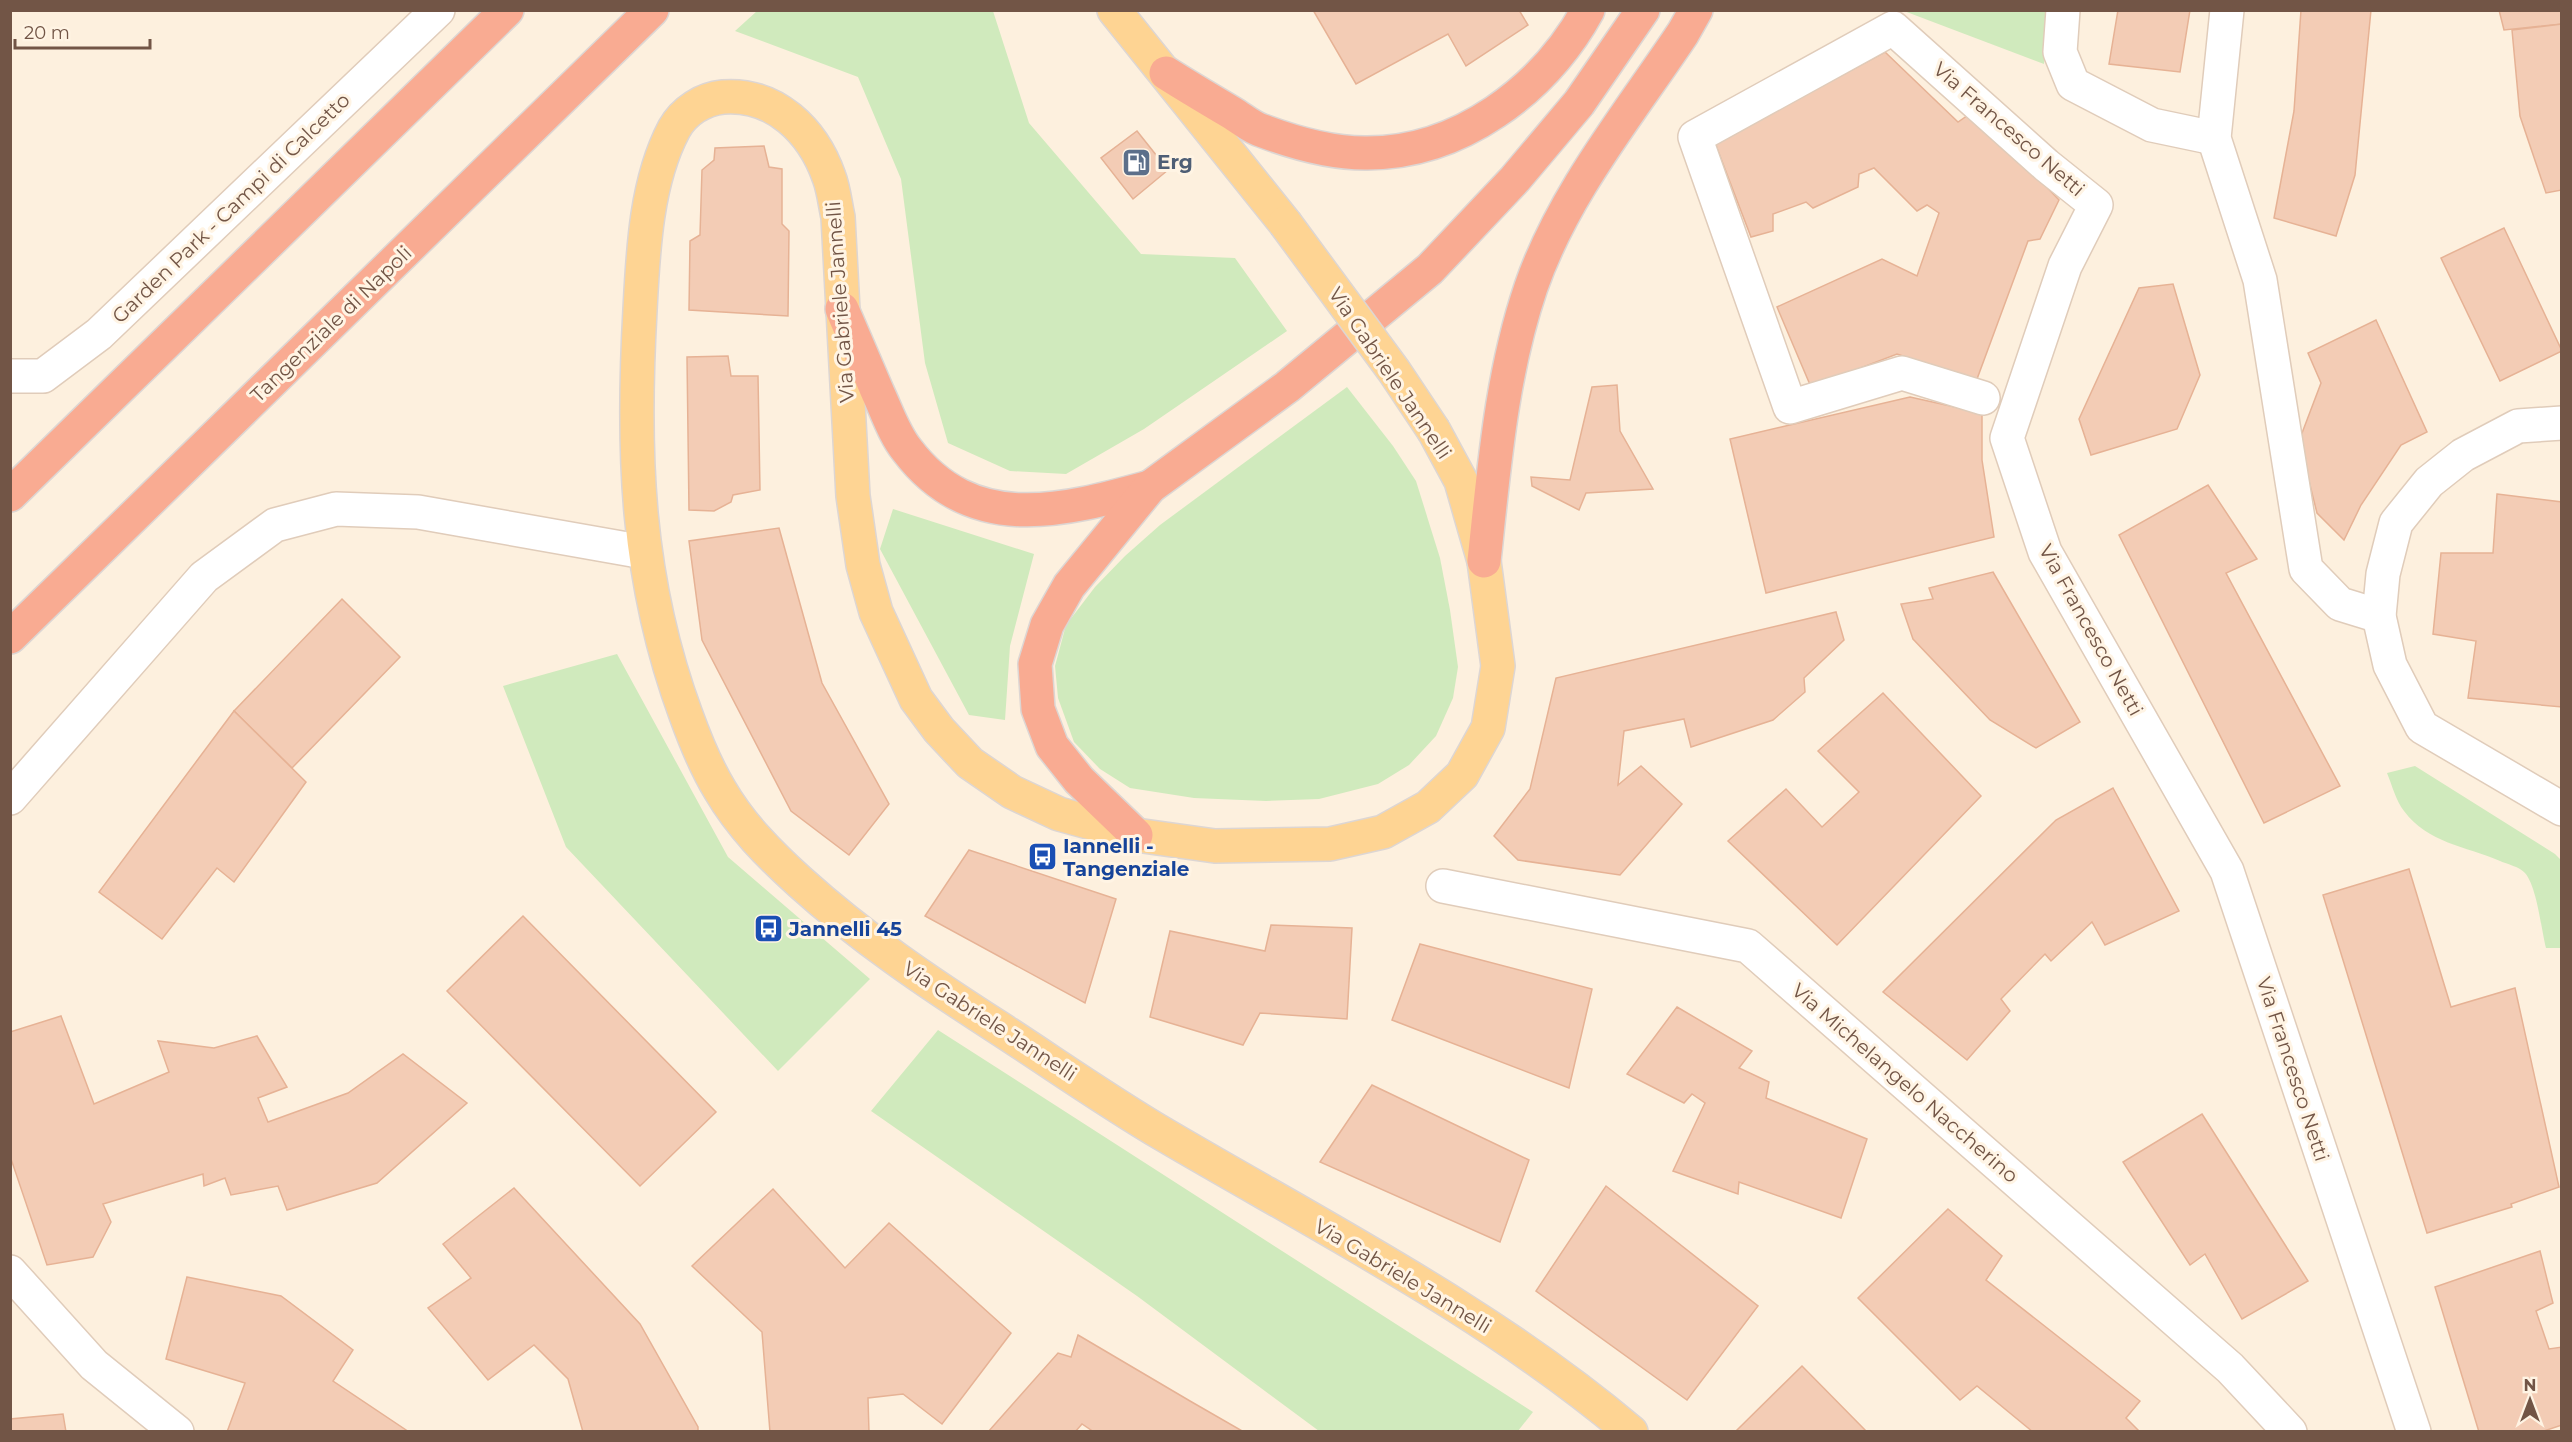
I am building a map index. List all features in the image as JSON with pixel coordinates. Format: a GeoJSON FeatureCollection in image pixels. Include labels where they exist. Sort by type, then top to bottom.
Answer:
{"type":"FeatureCollection","features":[{"type":"Feature","properties":{"kind":"highway"},"geometry":{"type":"LineString","coordinates":[[10,495],[507,10]]}},
{"type":"Feature","properties":{"kind":"highway","name":"Tangenziale di Napoli"},"geometry":{"type":"LineString","coordinates":[[10,638],[652,10]]}},
{"type":"Feature","properties":{"kind":"highway"},"geometry":{"type":"LineString","coordinates":[[1166,73],[1261,131],[1309,145],[1365,153],[1422,147],[1481,122],[1538,79],[1578,28],[1588,10]]}},
{"type":"Feature","properties":{"kind":"highway"},"geometry":{"type":"LineString","coordinates":[[1136,835],[1079,780],[1052,746],[1038,709],[1035,664],[1047,625],[1069,586],[1150,487],[1287,387],[1430,269],[1515,179],[1578,103],[1643,10]]}},
{"type":"Feature","properties":{"kind":"highway"},"geometry":{"type":"LineString","coordinates":[[1484,561],[1501,416],[1512,352],[1532,286],[1555,232],[1582,184],[1696,10]]}},
{"type":"Feature","properties":{"kind":"highway"},"geometry":{"type":"LineString","coordinates":[[842,309],[891,422],[906,449],[929,475],[958,494],[998,509],[1037,511],[1082,505],[1150,487]]}},
{"type":"Feature","properties":{"kind":"main road","name":"Via Gabriele Jannelli"},"geometry":{"type":"LineString","coordinates":[[1114,10],[1284,222],[1394,371],[1434,431],[1461,481],[1484,561],[1498,666],[1488,728],[1462,775],[1428,807],[1383,832],[1330,844],[1215,846],[1136,835],[1059,814],[1012,792],[970,763],[939,730],[916,699],[876,612],[862,565],[853,496],[838,217],[831,181],[819,152],[800,126],[775,107],[743,96],[715,98],[694,107],[678,122],[667,143],[653,191],[642,262],[636,366],[636,458],[644,552],[667,663],[693,732],[720,790],[762,848],[833,912],[913,973],[1148,1124],[1365,1251],[1505,1338],[1631,1431]]}},
{"type":"Feature","properties":{"kind":"street","name":"Garden Park - Campi di Calcetto"},"geometry":{"type":"LineString","coordinates":[[10,376],[43,376],[99,334],[438,10]]}},
{"type":"Feature","properties":{"kind":"street"},"geometry":{"type":"LineString","coordinates":[[2063,10],[2060,52],[2073,84],[2152,125],[2214,138]]}},
{"type":"Feature","properties":{"kind":"street"},"geometry":{"type":"LineString","coordinates":[[2227,10],[2214,138],[2260,280],[2306,569],[2340,604],[2379,616]]}},
{"type":"Feature","properties":{"kind":"street","name":"Via Francesco Netti"},"geometry":{"type":"LineString","coordinates":[[1983,398],[1902,373],[1790,407],[1695,137],[1893,28],[2046,165],[2096,205],[2065,266],[2007,438],[2045,552],[2227,871],[2414,1431]]}},
{"type":"Feature","properties":{"kind":"street"},"geometry":{"type":"LineString","coordinates":[[2562,423],[2518,426],[2463,455],[2429,482],[2397,523],[2383,574],[2379,616],[2390,665],[2422,727],[2562,809]]}},
{"type":"Feature","properties":{"kind":"street"},"geometry":{"type":"LineString","coordinates":[[10,798],[204,577],[275,525],[336,509],[418,512],[644,552]]}},
{"type":"Feature","properties":{"kind":"street","name":"Via Michelangelo Naccherino"},"geometry":{"type":"LineString","coordinates":[[1443,886],[1748,946],[2230,1368],[2290,1431]]}},
{"type":"Feature","properties":{"kind":"street"},"geometry":{"type":"LineString","coordinates":[[10,1272],[23,1305],[177,1431]]}},
{"type":"Feature","properties":{"kind":"green space"},"geometry":{"type":"Polygon","coordinates":[[[757,11],[993,11],[1029,123],[1141,254],[1235,258],[1287,331],[1144,429],[1066,474],[1010,471],[948,443],[925,363],[901,179],[858,77],[735,31],[757,11]]]}},
{"type":"Feature","properties":{"kind":"green space"},"geometry":{"type":"Polygon","coordinates":[[[1904,11],[2047,11],[2044,64],[1904,11]]]}},
{"type":"Feature","properties":{"kind":"green space"},"geometry":{"type":"Polygon","coordinates":[[[1347,387],[1393,446],[1416,481],[1440,558],[1458,667],[1453,698],[1436,736],[1409,765],[1378,784],[1319,799],[1266,801],[1194,798],[1130,788],[1100,769],[1074,742],[1058,698],[1055,666],[1066,625],[1095,587],[1160,525],[1347,387]]]}},
{"type":"Feature","properties":{"kind":"green space"},"geometry":{"type":"Polygon","coordinates":[[[893,509],[1034,554],[1010,646],[1005,720],[969,715],[880,549],[893,509]]]}},
{"type":"Feature","properties":{"kind":"green space"},"geometry":{"type":"Polygon","coordinates":[[[617,654],[728,857],[870,979],[778,1071],[566,847],[503,686],[617,654]]]}},
{"type":"Feature","properties":{"kind":"green space"},"geometry":{"type":"Polygon","coordinates":[[[2415,766],[2561,860],[2561,948],[2546,948],[2536,898],[2529,879],[2523,871],[2436,837],[2414,822],[2404,811],[2396,798],[2387,773],[2415,766]]]}},
{"type":"Feature","properties":{"kind":"green space"},"geometry":{"type":"Polygon","coordinates":[[[938,1030],[1533,1412],[1518,1431],[1319,1431],[1137,1296],[871,1111],[938,1030]]]}},
{"type":"Feature","properties":{"kind":"building"},"geometry":{"type":"Polygon","coordinates":[[[1313,10],[1519,10],[1528,25],[1466,66],[1448,34],[1356,84],[1313,10]]]}},
{"type":"Feature","properties":{"kind":"building"},"geometry":{"type":"Polygon","coordinates":[[[2118,10],[2190,10],[2180,72],[2109,64],[2118,10]]]}},
{"type":"Feature","properties":{"kind":"building"},"geometry":{"type":"Polygon","coordinates":[[[2301,10],[2371,10],[2355,175],[2336,236],[2274,218],[2294,111],[2301,10]]]}},
{"type":"Feature","properties":{"kind":"building"},"geometry":{"type":"Polygon","coordinates":[[[2499,10],[2562,10],[2562,24],[2504,30],[2499,10]]]}},
{"type":"Feature","properties":{"kind":"building"},"geometry":{"type":"Polygon","coordinates":[[[2562,24],[2562,190],[2546,193],[2520,116],[2512,30],[2562,24]]]}},
{"type":"Feature","properties":{"kind":"building"},"geometry":{"type":"Polygon","coordinates":[[[1885,52],[1958,122],[1974,111],[2059,200],[2040,239],[2028,241],[1977,379],[1897,354],[1811,387],[1777,307],[1882,259],[1917,276],[1939,213],[1927,205],[1917,211],[1874,168],[1859,174],[1858,187],[1813,208],[1806,202],[1773,214],[1773,231],[1751,237],[1715,143],[1885,52]]]}},
{"type":"Feature","properties":{"kind":"building"},"geometry":{"type":"Polygon","coordinates":[[[1137,131],[1168,170],[1133,199],[1101,158],[1137,131]]]}},
{"type":"Feature","properties":{"kind":"building"},"geometry":{"type":"Polygon","coordinates":[[[764,146],[769,167],[782,169],[782,224],[789,231],[788,316],[689,310],[690,241],[700,235],[702,170],[714,160],[715,148],[764,146]]]}},
{"type":"Feature","properties":{"kind":"building"},"geometry":{"type":"Polygon","coordinates":[[[2504,228],[2562,351],[2500,381],[2441,258],[2504,228]]]}},
{"type":"Feature","properties":{"kind":"building"},"geometry":{"type":"Polygon","coordinates":[[[2173,284],[2200,375],[2177,429],[2091,455],[2079,419],[2139,288],[2173,284]]]}},
{"type":"Feature","properties":{"kind":"building"},"geometry":{"type":"Polygon","coordinates":[[[2376,320],[2427,432],[2401,445],[2361,505],[2344,540],[2317,513],[2299,441],[2321,383],[2308,353],[2376,320]]]}},
{"type":"Feature","properties":{"kind":"building"},"geometry":{"type":"Polygon","coordinates":[[[728,356],[731,376],[758,376],[760,490],[733,495],[731,502],[714,511],[689,510],[687,357],[728,356]]]}},
{"type":"Feature","properties":{"kind":"building"},"geometry":{"type":"Polygon","coordinates":[[[1617,385],[1620,431],[1653,489],[1586,493],[1579,510],[1532,486],[1531,477],[1570,480],[1592,387],[1617,385]]]}},
{"type":"Feature","properties":{"kind":"building"},"geometry":{"type":"Polygon","coordinates":[[[1910,397],[1982,413],[1982,460],[1994,537],[1766,593],[1730,439],[1910,397]]]}},
{"type":"Feature","properties":{"kind":"building"},"geometry":{"type":"Polygon","coordinates":[[[2208,485],[2257,559],[2226,573],[2340,786],[2264,823],[2119,535],[2208,485]]]}},
{"type":"Feature","properties":{"kind":"building"},"geometry":{"type":"Polygon","coordinates":[[[2497,494],[2562,502],[2562,707],[2468,698],[2476,641],[2433,634],[2441,553],[2493,553],[2497,494]]]}},
{"type":"Feature","properties":{"kind":"building"},"geometry":{"type":"Polygon","coordinates":[[[779,528],[822,683],[889,804],[849,855],[791,811],[702,640],[689,541],[779,528]]]}},
{"type":"Feature","properties":{"kind":"building"},"geometry":{"type":"Polygon","coordinates":[[[1993,572],[2080,722],[2036,748],[1990,720],[1913,639],[1901,604],[1933,599],[1929,588],[1993,572]]]}},
{"type":"Feature","properties":{"kind":"building"},"geometry":{"type":"Polygon","coordinates":[[[342,599],[400,657],[292,768],[234,711],[342,599]]]}},
{"type":"Feature","properties":{"kind":"building"},"geometry":{"type":"Polygon","coordinates":[[[1836,612],[1844,640],[1804,678],[1805,692],[1773,720],[1691,747],[1684,719],[1624,731],[1618,785],[1641,766],[1682,804],[1620,875],[1518,860],[1494,836],[1530,789],[1556,678],[1836,612]]]}},
{"type":"Feature","properties":{"kind":"building"},"geometry":{"type":"Polygon","coordinates":[[[1883,693],[1981,796],[1837,945],[1728,841],[1786,789],[1822,827],[1859,792],[1818,751],[1883,693]]]}},
{"type":"Feature","properties":{"kind":"building"},"geometry":{"type":"Polygon","coordinates":[[[234,711],[306,782],[234,882],[217,868],[162,939],[99,892],[234,711]]]}},
{"type":"Feature","properties":{"kind":"building"},"geometry":{"type":"Polygon","coordinates":[[[2113,788],[2179,911],[2105,945],[2092,922],[2051,961],[2045,954],[2001,999],[2010,1011],[1967,1060],[1883,992],[2056,820],[2113,788]]]}},
{"type":"Feature","properties":{"kind":"building"},"geometry":{"type":"Polygon","coordinates":[[[969,850],[1116,899],[1085,1003],[925,916],[969,850]]]}},
{"type":"Feature","properties":{"kind":"building"},"geometry":{"type":"Polygon","coordinates":[[[2409,869],[2451,1007],[2515,988],[2559,1187],[2511,1204],[2512,1207],[2427,1233],[2323,895],[2409,869]]]}},
{"type":"Feature","properties":{"kind":"building"},"geometry":{"type":"Polygon","coordinates":[[[523,916],[716,1112],[640,1186],[447,991],[523,916]]]}},
{"type":"Feature","properties":{"kind":"building"},"geometry":{"type":"Polygon","coordinates":[[[1271,925],[1352,928],[1347,1019],[1260,1013],[1243,1045],[1150,1017],[1170,931],[1265,951],[1271,925]]]}},
{"type":"Feature","properties":{"kind":"building"},"geometry":{"type":"Polygon","coordinates":[[[1420,944],[1592,989],[1569,1088],[1392,1020],[1420,944]]]}},
{"type":"Feature","properties":{"kind":"building"},"geometry":{"type":"Polygon","coordinates":[[[1677,1007],[1752,1051],[1739,1068],[1769,1082],[1766,1098],[1867,1139],[1841,1218],[1739,1182],[1738,1194],[1673,1171],[1705,1103],[1692,1094],[1684,1103],[1627,1074],[1677,1007]]]}},
{"type":"Feature","properties":{"kind":"building"},"geometry":{"type":"Polygon","coordinates":[[[61,1016],[94,1104],[169,1072],[158,1041],[214,1048],[257,1036],[287,1087],[258,1098],[268,1122],[348,1093],[403,1054],[467,1103],[377,1183],[287,1210],[278,1186],[231,1195],[225,1178],[204,1186],[203,1174],[103,1204],[111,1222],[93,1257],[47,1265],[10,1156],[10,1032],[61,1016]]]}},
{"type":"Feature","properties":{"kind":"building"},"geometry":{"type":"Polygon","coordinates":[[[1372,1085],[1529,1160],[1500,1242],[1320,1162],[1372,1085]]]}},
{"type":"Feature","properties":{"kind":"building"},"geometry":{"type":"Polygon","coordinates":[[[2202,1114],[2308,1281],[2242,1319],[2205,1254],[2190,1265],[2123,1162],[2202,1114]]]}},
{"type":"Feature","properties":{"kind":"building"},"geometry":{"type":"Polygon","coordinates":[[[1606,1186],[1758,1306],[1687,1400],[1536,1291],[1606,1186]]]}},
{"type":"Feature","properties":{"kind":"building"},"geometry":{"type":"Polygon","coordinates":[[[514,1188],[640,1324],[698,1427],[698,1432],[583,1432],[568,1379],[534,1345],[488,1380],[428,1308],[471,1278],[443,1244],[514,1188]]]}},
{"type":"Feature","properties":{"kind":"building"},"geometry":{"type":"Polygon","coordinates":[[[773,1189],[845,1268],[889,1223],[1011,1333],[942,1424],[903,1394],[868,1398],[869,1432],[770,1432],[762,1332],[692,1266],[773,1189]]]}},
{"type":"Feature","properties":{"kind":"building"},"geometry":{"type":"Polygon","coordinates":[[[1948,1209],[2002,1256],[1986,1280],[2140,1401],[2126,1418],[2140,1432],[2033,1432],[1977,1386],[1960,1400],[1858,1298],[1948,1209]]]}},
{"type":"Feature","properties":{"kind":"building"},"geometry":{"type":"Polygon","coordinates":[[[2540,1251],[2553,1303],[2536,1311],[2549,1349],[2562,1347],[2562,1425],[2541,1432],[2479,1432],[2435,1287],[2540,1251]]]}},
{"type":"Feature","properties":{"kind":"building"},"geometry":{"type":"Polygon","coordinates":[[[187,1277],[281,1296],[353,1350],[333,1381],[409,1432],[227,1432],[245,1383],[166,1359],[187,1277]]]}},
{"type":"Feature","properties":{"kind":"building"},"geometry":{"type":"Polygon","coordinates":[[[1078,1335],[1244,1432],[1094,1432],[1082,1424],[1075,1432],[988,1432],[1058,1353],[1071,1357],[1078,1335]]]}},
{"type":"Feature","properties":{"kind":"building"},"geometry":{"type":"Polygon","coordinates":[[[1802,1366],[1867,1432],[1735,1432],[1802,1366]]]}},
{"type":"Feature","properties":{"kind":"building"},"geometry":{"type":"Polygon","coordinates":[[[63,1414],[66,1432],[10,1432],[10,1419],[63,1414]]]}},
{"type":"Feature","properties":{"kind":"place","name":"Erg"},"geometry":{"type":"Point","coordinates":[1136,162]}},
{"type":"Feature","properties":{"kind":"place","name":"Iannelli - Tangenziale"},"geometry":{"type":"Point","coordinates":[1042,857]}},
{"type":"Feature","properties":{"kind":"place","name":"Jannelli 45"},"geometry":{"type":"Point","coordinates":[768,929]}}]}
